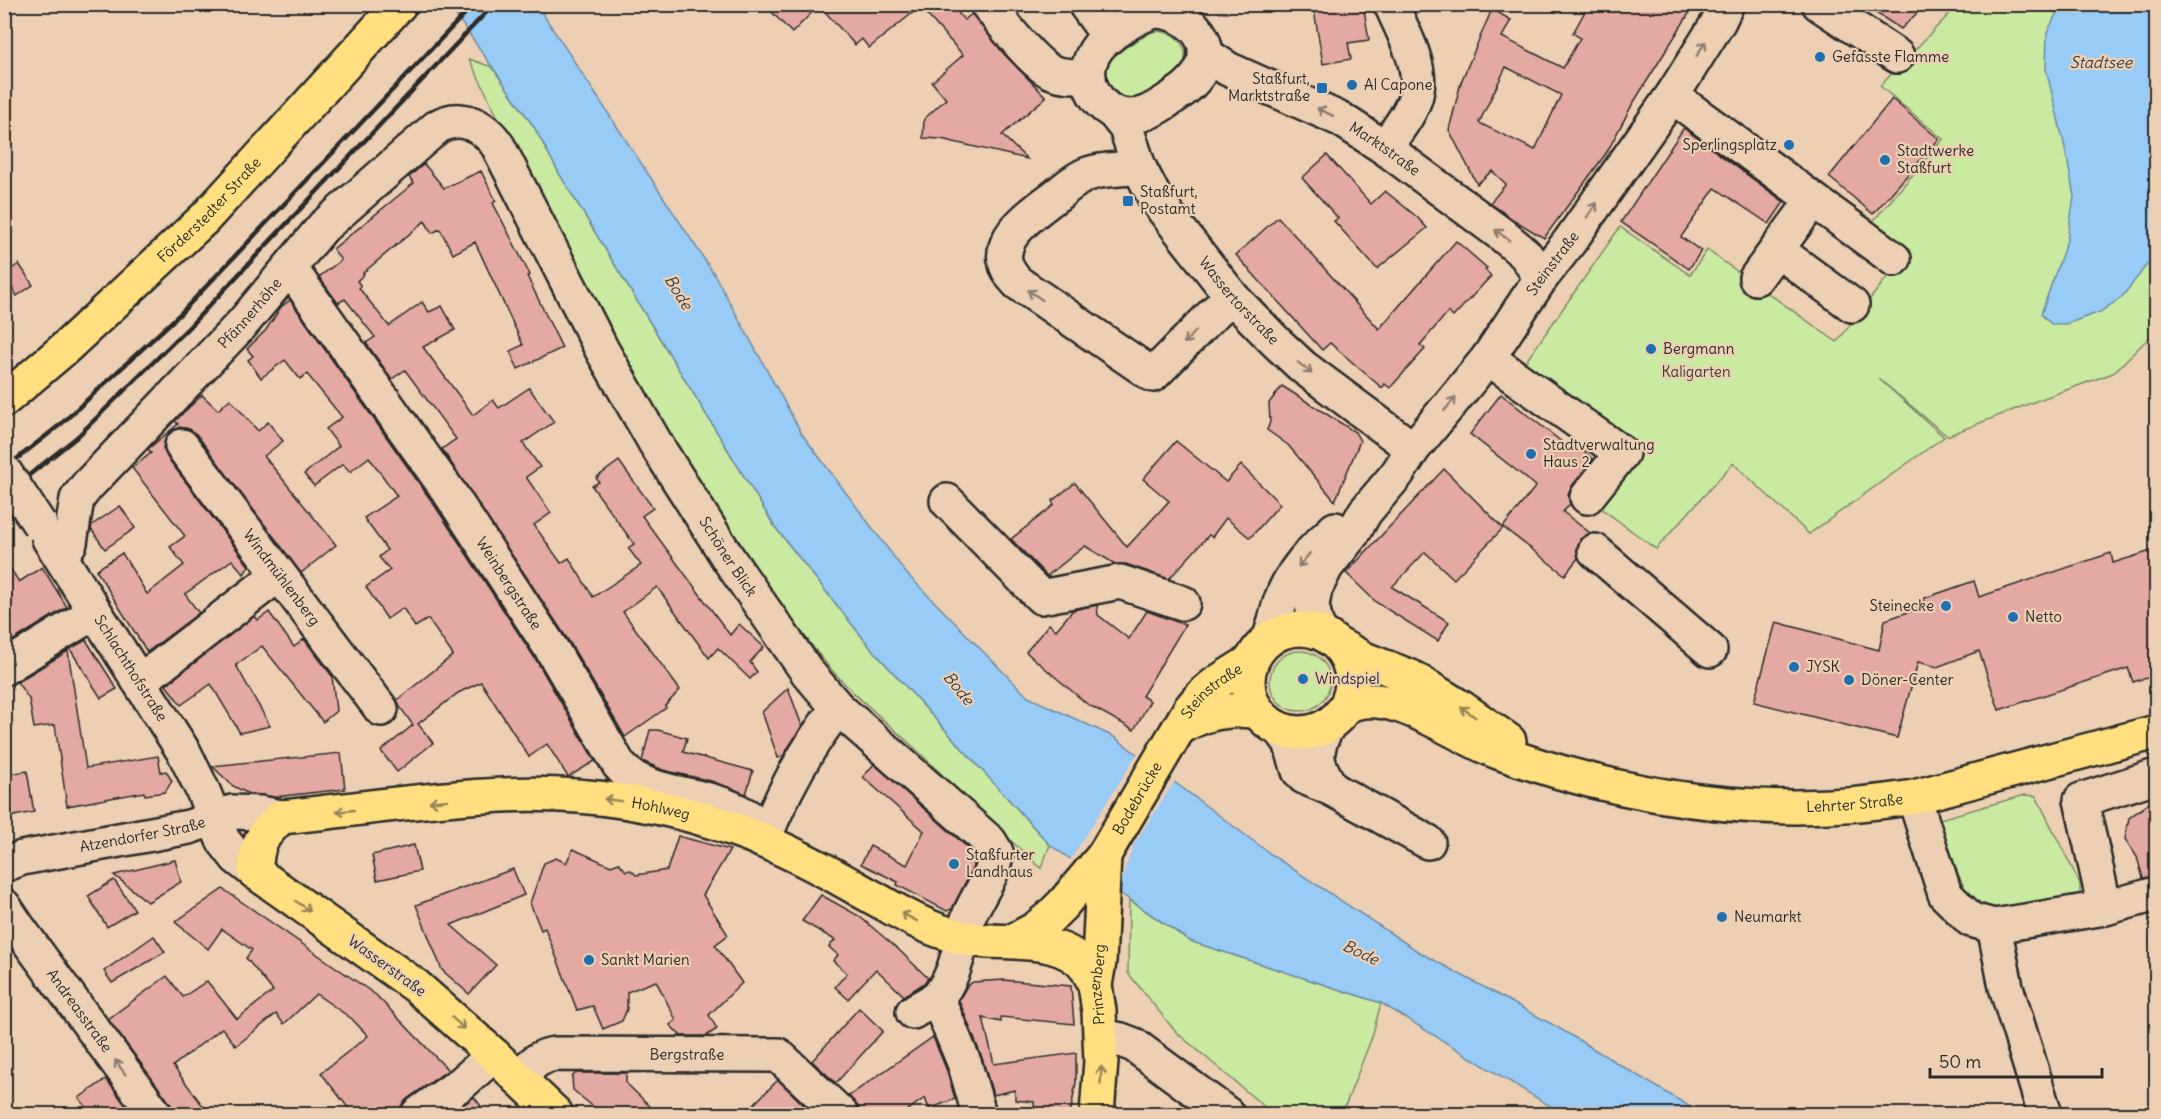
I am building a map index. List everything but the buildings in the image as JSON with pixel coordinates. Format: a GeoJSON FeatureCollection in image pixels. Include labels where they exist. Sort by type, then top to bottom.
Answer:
{"type":"FeatureCollection","features":[{"type":"Feature","properties":{"kind":"main road","name":"Förderstedter Straße"},"geometry":{"type":"LineString","coordinates":[[4,400],[79,336],[205,218],[398,7]]}},
{"type":"Feature","properties":{"kind":"main road"},"geometry":{"type":"LineString","coordinates":[[1298,628],[1309,629],[1329,639],[1345,654],[1352,672],[1351,695],[1337,716],[1307,733],[1289,733],[1269,721],[1249,696],[1248,673],[1260,650],[1285,631],[1298,628]]}},
{"type":"Feature","properties":{"kind":"main road","name":"Lehrter Straße"},"geometry":{"type":"LineString","coordinates":[[1329,639],[1364,659],[1411,677],[1462,708],[1550,769]]}},
{"type":"Feature","properties":{"kind":"main road","name":"Steinstraße"},"geometry":{"type":"LineString","coordinates":[[1176,735],[1190,709],[1201,695],[1260,650]]}},
{"type":"Feature","properties":{"kind":"main road","name":"Lehrter Straße"},"geometry":{"type":"LineString","coordinates":[[1337,716],[1356,701],[1394,704],[1496,751],[1590,782],[1667,798],[1785,807],[1838,806],[1914,797],[2157,732]]}},
{"type":"Feature","properties":{"kind":"main road","name":"Steinstraße"},"geometry":{"type":"LineString","coordinates":[[1176,735],[1196,717],[1210,713],[1234,710],[1269,721]]}},
{"type":"Feature","properties":{"kind":"main road","name":"Bodebrücke"},"geometry":{"type":"LineString","coordinates":[[1087,898],[1104,855],[1176,735]]}},
{"type":"Feature","properties":{"kind":"main road","name":"Hohlweg"},"geometry":{"type":"LineString","coordinates":[[281,817],[502,795],[572,796],[633,803],[722,825],[763,841],[819,868],[915,920],[946,933],[988,940],[1015,940],[1044,946],[1070,955],[1087,969],[1095,986]]}},
{"type":"Feature","properties":{"kind":"main road"},"geometry":{"type":"LineString","coordinates":[[255,872],[257,846],[281,817]]}},
{"type":"Feature","properties":{"kind":"main road","name":"Wasserstraße"},"geometry":{"type":"LineString","coordinates":[[255,872],[416,986],[556,1114]]}},
{"type":"Feature","properties":{"kind":"main road"},"geometry":{"type":"LineString","coordinates":[[1015,940],[1035,929],[1063,904],[1087,898]]}},
{"type":"Feature","properties":{"kind":"main road","name":"Prinzenberg"},"geometry":{"type":"LineString","coordinates":[[1087,898],[1100,940],[1095,986],[1101,1036],[1097,1114]]}},
{"type":"Feature","properties":{"kind":"street"},"geometry":{"type":"LineString","coordinates":[[987,4],[1036,61],[1049,71],[1061,75],[1089,76],[1089,66],[1094,52],[1109,37],[1138,18],[1154,11],[1174,13],[1184,11],[1187,20],[1198,32],[1204,45],[1205,54],[1198,74],[1188,86],[1149,112],[1130,116],[1114,113]]}},
{"type":"Feature","properties":{"kind":"street"},"geometry":{"type":"LineString","coordinates":[[1085,4],[1109,37]]}},
{"type":"Feature","properties":{"kind":"street"},"geometry":{"type":"LineString","coordinates":[[1385,148],[1412,106],[1417,93],[1418,77],[1412,54],[1391,4]]}},
{"type":"Feature","properties":{"kind":"street"},"geometry":{"type":"LineString","coordinates":[[1818,4],[1897,56]]}},
{"type":"Feature","properties":{"kind":"street","name":"Steinstraße"},"geometry":{"type":"LineString","coordinates":[[1329,639],[1316,623],[1312,605],[1315,589],[1326,567],[1353,533],[1365,512],[1397,474],[1413,449],[1488,358],[1541,278],[1570,241],[1672,96],[1719,21],[1726,5]]}},
{"type":"Feature","properties":{"kind":"street","name":"Marktstraße"},"geometry":{"type":"LineString","coordinates":[[1205,54],[1228,69],[1342,120],[1385,148],[1501,234],[1525,254],[1541,278]]}},
{"type":"Feature","properties":{"kind":"street","name":"Wassertorstraße"},"geometry":{"type":"LineString","coordinates":[[1089,76],[1091,88],[1098,101],[1114,113],[1126,128],[1139,167],[1156,200],[1233,298],[1303,367],[1413,449]]}},
{"type":"Feature","properties":{"kind":"street"},"geometry":{"type":"LineString","coordinates":[[1672,96],[1894,259]]}},
{"type":"Feature","properties":{"kind":"street","name":"Pfännerhöhe"},"geometry":{"type":"LineString","coordinates":[[61,557],[70,543],[77,500],[87,486],[242,324],[323,227],[429,132],[442,124],[456,121],[470,122],[484,129]]}},
{"type":"Feature","properties":{"kind":"street","name":"Schöner Blick"},"geometry":{"type":"LineString","coordinates":[[484,129],[498,146],[597,340],[657,446],[730,561],[808,673],[838,708],[942,798],[990,842],[996,852],[992,870],[972,911],[963,937]]}},
{"type":"Feature","properties":{"kind":"street"},"geometry":{"type":"LineString","coordinates":[[1139,167],[1087,174],[1021,223],[1005,249],[1008,273],[1018,283],[1153,375],[1218,309],[1233,298]]}},
{"type":"Feature","properties":{"kind":"street"},"geometry":{"type":"LineString","coordinates":[[1756,278],[1813,200]]}},
{"type":"Feature","properties":{"kind":"street"},"geometry":{"type":"LineString","coordinates":[[1777,250],[1852,305]]}},
{"type":"Feature","properties":{"kind":"street","name":"Weinbergstraße"},"geometry":{"type":"LineString","coordinates":[[290,268],[451,495],[554,653],[627,775],[639,781],[731,807],[751,818],[763,841]]}},
{"type":"Feature","properties":{"kind":"street"},"geometry":{"type":"LineString","coordinates":[[1488,358],[1622,453],[1587,496]]}},
{"type":"Feature","properties":{"kind":"street","name":"Windmühlenberg"},"geometry":{"type":"LineString","coordinates":[[182,446],[381,709]]}},
{"type":"Feature","properties":{"kind":"street","name":"Schlachthofstraße"},"geometry":{"type":"LineString","coordinates":[[4,471],[185,754],[223,840],[237,858],[255,872]]}},
{"type":"Feature","properties":{"kind":"street"},"geometry":{"type":"LineString","coordinates":[[947,501],[1041,597],[1120,582],[1183,603]]}},
{"type":"Feature","properties":{"kind":"street","name":"Steinstraße"},"geometry":{"type":"LineString","coordinates":[[1260,650],[1280,601],[1302,561],[1342,523],[1365,512]]}},
{"type":"Feature","properties":{"kind":"street"},"geometry":{"type":"LineString","coordinates":[[1595,550],[1710,650]]}},
{"type":"Feature","properties":{"kind":"street"},"geometry":{"type":"LineString","coordinates":[[138,680],[159,667],[278,575]]}},
{"type":"Feature","properties":{"kind":"street"},"geometry":{"type":"LineString","coordinates":[[4,668],[95,612]]}},
{"type":"Feature","properties":{"kind":"street"},"geometry":{"type":"LineString","coordinates":[[763,841],[796,773],[838,708]]}},
{"type":"Feature","properties":{"kind":"street"},"geometry":{"type":"LineString","coordinates":[[1332,789],[1317,759],[1319,742],[1337,716]]}},
{"type":"Feature","properties":{"kind":"street"},"geometry":{"type":"LineString","coordinates":[[1269,721],[1290,741],[1299,771],[1304,777],[1332,789],[1428,842]]}},
{"type":"Feature","properties":{"kind":"street"},"geometry":{"type":"LineString","coordinates":[[2105,908],[2081,800],[2157,776]]}},
{"type":"Feature","properties":{"kind":"street"},"geometry":{"type":"LineString","coordinates":[[1914,797],[1945,894],[1971,920],[1994,926],[2105,908],[2157,894]]}},
{"type":"Feature","properties":{"kind":"street","name":"Atzendorfer Straße"},"geometry":{"type":"LineString","coordinates":[[4,864],[22,858],[189,827],[232,812],[260,813],[281,817]]}},
{"type":"Feature","properties":{"kind":"street","name":"Andreasstraße"},"geometry":{"type":"LineString","coordinates":[[4,906],[155,1114]]}},
{"type":"Feature","properties":{"kind":"street"},"geometry":{"type":"LineString","coordinates":[[1994,926],[2006,987],[2045,1114]]}},
{"type":"Feature","properties":{"kind":"street"},"geometry":{"type":"LineString","coordinates":[[963,937],[948,979],[925,1005],[965,1065],[979,1114]]}},
{"type":"Feature","properties":{"kind":"street"},"geometry":{"type":"LineString","coordinates":[[1101,1036],[1134,1045],[1219,1112]]}},
{"type":"Feature","properties":{"kind":"street","name":"Bergstraße"},"geometry":{"type":"LineString","coordinates":[[518,1078],[536,1059],[555,1054],[778,1055],[841,1114]]}},
{"type":"Feature","properties":{"kind":"street"},"geometry":{"type":"LineString","coordinates":[[418,1114],[462,1083],[494,1055]]}},
{"type":"Feature","properties":{"kind":"green space","name":"Kaligarten"},"geometry":{"type":"Polygon","coordinates":[[[1958,5],[2156,5],[2156,331],[2113,373],[1947,436],[1878,378],[1944,437],[1809,534],[1733,463],[1656,549],[1593,502],[1636,450],[1522,367],[1620,227],[1690,275],[1707,250],[1837,342],[1904,255],[1869,226],[1943,139],[1880,86],[1958,5]]]}},
{"type":"Feature","properties":{"kind":"green space"},"geometry":{"type":"Polygon","coordinates":[[[1156,31],[1170,34],[1180,42],[1185,54],[1181,68],[1154,89],[1138,97],[1129,99],[1122,97],[1110,86],[1107,79],[1109,63],[1122,50],[1156,31]]]}},
{"type":"Feature","properties":{"kind":"green space"},"geometry":{"type":"Polygon","coordinates":[[[469,59],[492,67],[534,127],[560,175],[775,527],[870,647],[1050,845],[1041,868],[844,683],[781,605],[709,499],[642,389],[538,201],[469,59]]]}},
{"type":"Feature","properties":{"kind":"green space"},"geometry":{"type":"Polygon","coordinates":[[[1294,651],[1306,651],[1317,656],[1325,664],[1330,681],[1328,693],[1317,706],[1306,711],[1294,711],[1283,706],[1275,698],[1270,687],[1270,675],[1275,664],[1283,656],[1294,651]]]}},
{"type":"Feature","properties":{"kind":"green space"},"geometry":{"type":"Polygon","coordinates":[[[2025,795],[2036,796],[2080,884],[2080,893],[2072,899],[2001,911],[1980,903],[1966,892],[1938,828],[1940,819],[2025,795]]]}},
{"type":"Feature","properties":{"kind":"green space"},"geometry":{"type":"Polygon","coordinates":[[[1129,900],[1190,941],[1381,1003],[1372,1037],[1342,1114],[1273,1114],[1175,1031],[1128,973],[1129,900]]]}},
{"type":"Feature","properties":{"kind":"water","name":"Stadtsee"},"geometry":{"type":"Polygon","coordinates":[[[2061,4],[2156,5],[2156,253],[2122,297],[2100,312],[2066,324],[2051,324],[2041,314],[2067,240],[2074,197],[2066,152],[2046,69],[2047,33],[2061,4]]]}},
{"type":"Feature","properties":{"kind":"water","name":"Bode"},"geometry":{"type":"Polygon","coordinates":[[[449,5],[537,5],[714,274],[802,434],[906,573],[1028,697],[1114,737],[1276,858],[1419,952],[1557,1027],[1702,1114],[1563,1114],[1381,1003],[1190,941],[1050,845],[870,647],[775,527],[560,175],[534,127],[449,5]]]}},
{"type":"Feature","properties":{"kind":"pier"},"geometry":{"type":"Polygon","coordinates":[[[1139,751],[1176,779],[1134,844],[1124,872],[1119,896],[1069,862],[1139,751]]]}},
{"type":"Feature","properties":{"kind":"railway"},"geometry":{"type":"LineString","coordinates":[[4,469],[61,424],[180,314],[474,4]]}},
{"type":"Feature","properties":{"kind":"railway"},"geometry":{"type":"LineString","coordinates":[[4,495],[77,437],[190,326],[494,4]]}},
{"type":"Feature","properties":{"kind":"place","name":"Gefasste Flamme"},"geometry":{"type":"Point","coordinates":[1820,57]}},
{"type":"Feature","properties":{"kind":"place","name":"Al Capone"},"geometry":{"type":"Point","coordinates":[1352,85]}},
{"type":"Feature","properties":{"kind":"place","name":"Staßfurt, Marktstraße"},"geometry":{"type":"Point","coordinates":[1322,88]}},
{"type":"Feature","properties":{"kind":"place","name":"Sperlingsplatz"},"geometry":{"type":"Point","coordinates":[1789,145]}},
{"type":"Feature","properties":{"kind":"place","name":"Stadtwerke Staßfurt"},"geometry":{"type":"Point","coordinates":[1885,160]}},
{"type":"Feature","properties":{"kind":"place","name":"Staßfurt, Postamt"},"geometry":{"type":"Point","coordinates":[1128,201]}},
{"type":"Feature","properties":{"kind":"place","name":"Bergmann"},"geometry":{"type":"Point","coordinates":[1651,349]}},
{"type":"Feature","properties":{"kind":"place","name":"Stadtverwaltung Haus 2"},"geometry":{"type":"Point","coordinates":[1531,454]}},
{"type":"Feature","properties":{"kind":"place","name":"Steinecke"},"geometry":{"type":"Point","coordinates":[1946,606]}},
{"type":"Feature","properties":{"kind":"place","name":"Netto"},"geometry":{"type":"Point","coordinates":[2013,617]}},
{"type":"Feature","properties":{"kind":"place","name":"JYSK"},"geometry":{"type":"Point","coordinates":[1794,667]}},
{"type":"Feature","properties":{"kind":"place","name":"Windspiel"},"geometry":{"type":"Point","coordinates":[1303,679]}},
{"type":"Feature","properties":{"kind":"place","name":"Döner-Center"},"geometry":{"type":"Point","coordinates":[1849,680]}},
{"type":"Feature","properties":{"kind":"place","name":"Staßfurter Landhaus"},"geometry":{"type":"Point","coordinates":[954,864]}},
{"type":"Feature","properties":{"kind":"place","name":"Neumarkt"},"geometry":{"type":"Point","coordinates":[1722,917]}},
{"type":"Feature","properties":{"kind":"place","name":"Sankt Marien"},"geometry":{"type":"Point","coordinates":[589,960]}}]}
